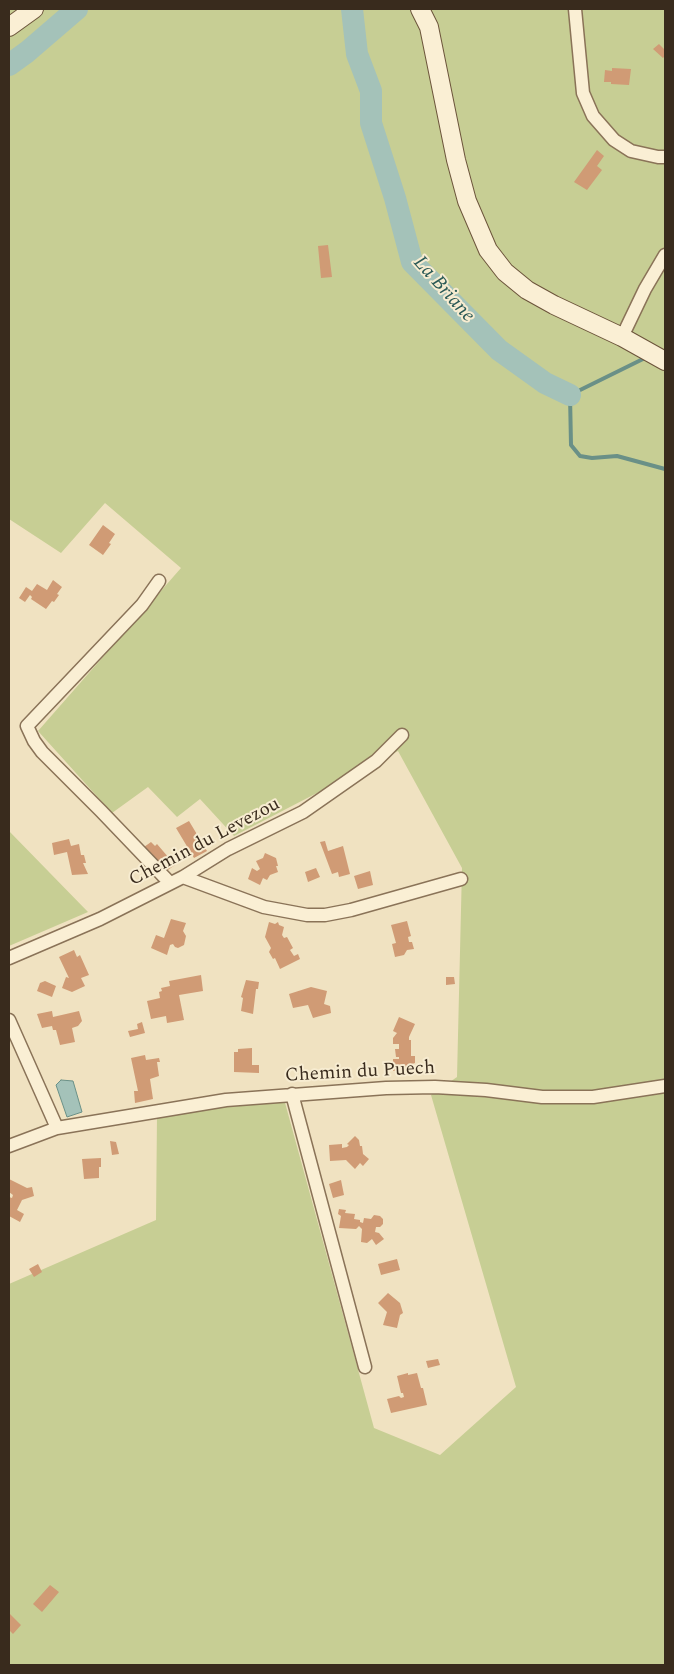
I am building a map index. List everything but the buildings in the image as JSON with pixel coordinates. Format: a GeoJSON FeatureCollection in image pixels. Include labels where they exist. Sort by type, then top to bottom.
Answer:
{"type":"FeatureCollection","features":[{"type":"Feature","properties":{"kind":"main road"},"geometry":{"type":"LineString","coordinates":[[9,27],[34,9]]}},
{"type":"Feature","properties":{"kind":"main road"},"geometry":{"type":"LineString","coordinates":[[420,9],[429,27],[456,160],[467,201],[488,250],[505,272],[528,290],[554,306],[622,337],[664,360]]}},
{"type":"Feature","properties":{"kind":"street"},"geometry":{"type":"LineString","coordinates":[[576,9],[583,93],[592,116],[614,140],[631,151],[658,157],[665,156]]}},
{"type":"Feature","properties":{"kind":"street"},"geometry":{"type":"LineString","coordinates":[[622,337],[645,289],[665,255]]}},
{"type":"Feature","properties":{"kind":"street"},"geometry":{"type":"LineString","coordinates":[[159,581],[142,605],[27,726],[42,752],[102,811],[170,883]]}},
{"type":"Feature","properties":{"kind":"street","name":"Chemin du Levezou"},"geometry":{"type":"LineString","coordinates":[[9,958],[100,919],[183,876],[228,849],[303,812],[376,761],[402,735]]}},
{"type":"Feature","properties":{"kind":"street"},"geometry":{"type":"LineString","coordinates":[[183,876],[264,907],[307,915],[325,915],[351,910],[461,879]]}},
{"type":"Feature","properties":{"kind":"street"},"geometry":{"type":"LineString","coordinates":[[9,1020],[57,1128]]}},
{"type":"Feature","properties":{"kind":"street","name":"Chemin du Puech"},"geometry":{"type":"LineString","coordinates":[[9,1146],[57,1128],[226,1100],[386,1088],[435,1087],[486,1090],[542,1097],[593,1097],[665,1086]]}},
{"type":"Feature","properties":{"kind":"street"},"geometry":{"type":"LineString","coordinates":[[292,1094],[365,1366]]}},
{"type":"Feature","properties":{"kind":"green space"},"geometry":{"type":"Polygon","coordinates":[[[9,9],[665,9],[665,1665],[9,1665],[9,1284],[156,1220],[157,1116],[284,1099],[374,1428],[440,1455],[516,1387],[431,1095],[457,1077],[462,868],[398,751],[234,836],[200,799],[177,817],[148,787],[112,813],[38,731],[181,568],[105,503],[61,553],[9,519],[9,9]]]}},
{"type":"Feature","properties":{"kind":"green space"},"geometry":{"type":"Polygon","coordinates":[[[9,831],[88,912],[9,946],[9,831]]]}},
{"type":"Feature","properties":{"kind":"water"},"geometry":{"type":"Polygon","coordinates":[[[61,1080],[73,1081],[82,1112],[67,1117],[56,1085],[61,1080]]]}},
{"type":"Feature","properties":{"kind":"waterway","name":"La Briane"},"geometry":{"type":"LineString","coordinates":[[9,65],[77,9]]}},
{"type":"Feature","properties":{"kind":"waterway","name":"La Briane"},"geometry":{"type":"LineString","coordinates":[[352,9],[357,54],[371,91],[371,123],[395,198],[412,262],[499,350],[545,383],[570,395]]}},
{"type":"Feature","properties":{"kind":"waterway"},"geometry":{"type":"LineString","coordinates":[[647,357],[570,395],[571,445],[580,456],[592,458],[617,456],[665,469]]}}]}
